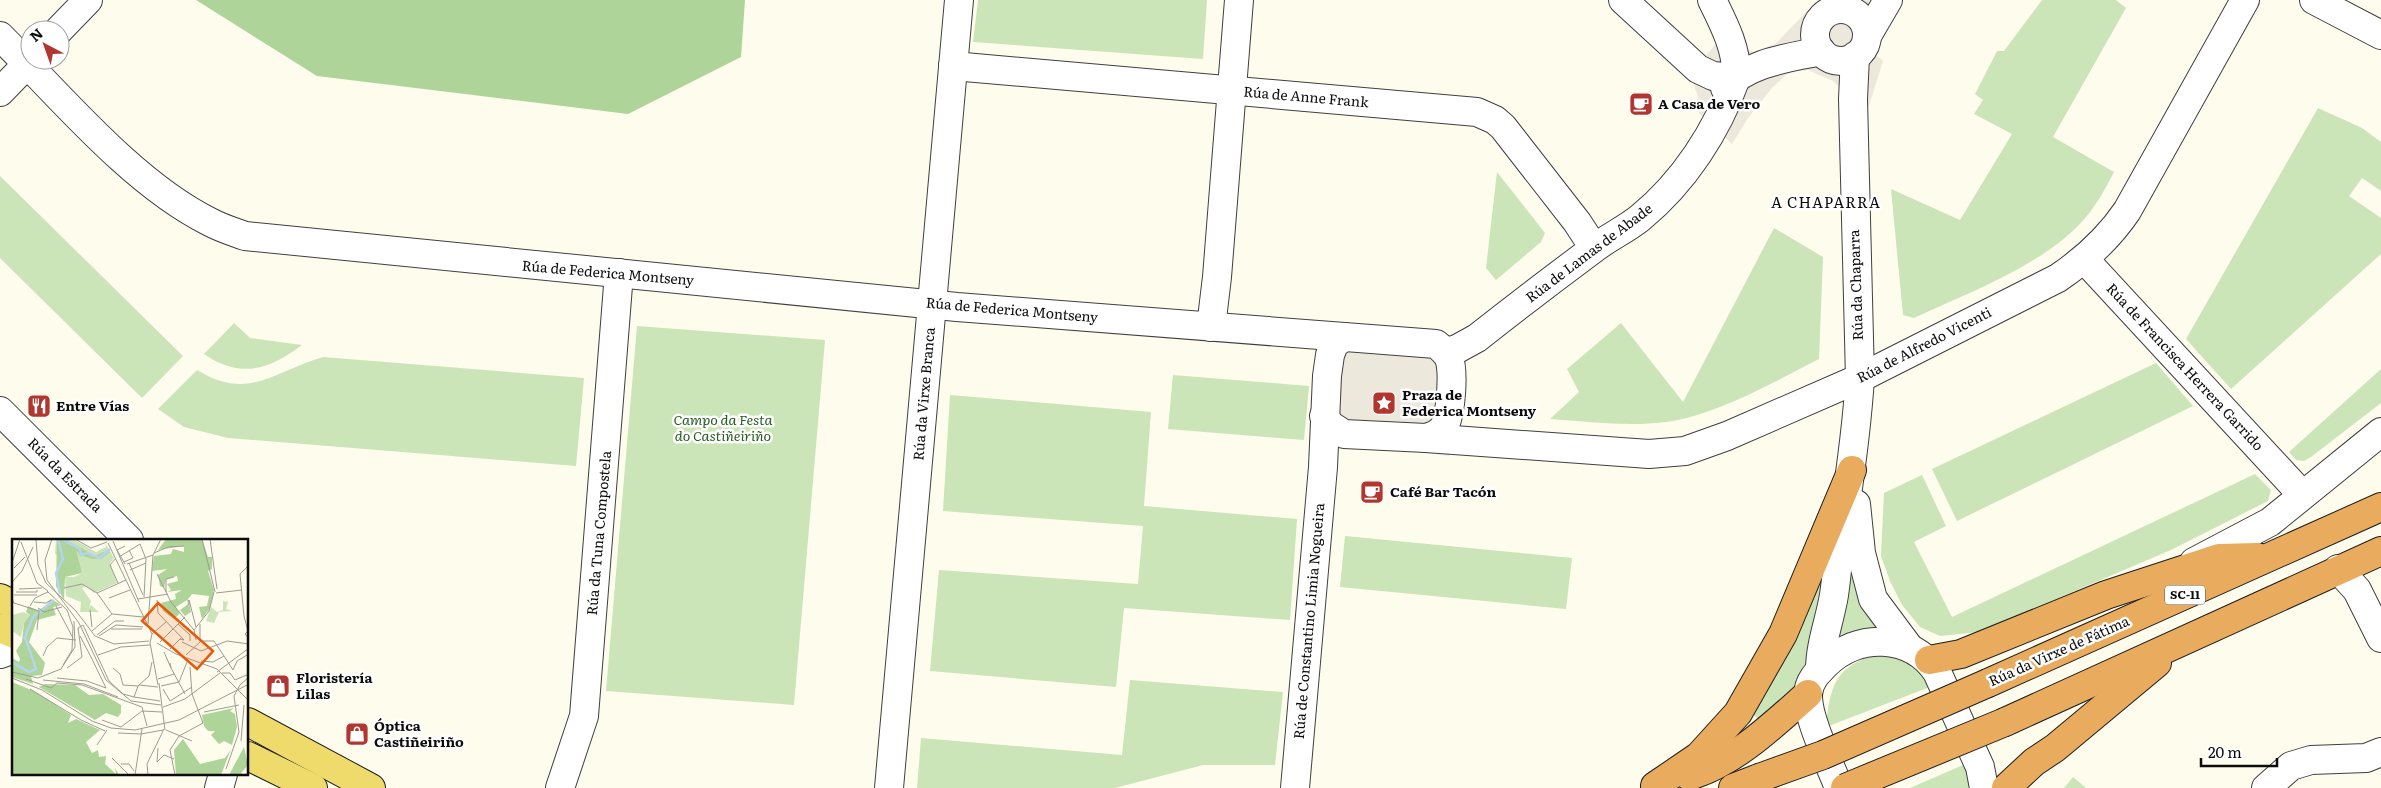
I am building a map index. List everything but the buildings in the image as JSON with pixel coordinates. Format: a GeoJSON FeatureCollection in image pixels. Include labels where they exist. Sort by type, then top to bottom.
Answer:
{"type":"FeatureCollection","features":[{"type":"Feature","properties":{"kind":"highway"},"geometry":{"type":"LineString","coordinates":[[1651,787],[1699,756],[1738,713],[1783,634],[1852,470]]}},
{"type":"Feature","properties":{"kind":"highway","name":"Rúa da Virxe de Fátima"},"geometry":{"type":"LineString","coordinates":[[1733,788],[1823,755],[2381,507]]}},
{"type":"Feature","properties":{"kind":"highway"},"geometry":{"type":"LineString","coordinates":[[1845,788],[2005,722],[2381,551]]}},
{"type":"Feature","properties":{"kind":"highway"},"geometry":{"type":"LineString","coordinates":[[1918,653],[1961,654],[2106,595],[2220,558],[2271,556]]}},
{"type":"Feature","properties":{"kind":"highway"},"geometry":{"type":"LineString","coordinates":[[2006,788],[2034,762],[2055,748],[2186,639]]}},
{"type":"Feature","properties":{"kind":"highway"},"geometry":{"type":"LineString","coordinates":[[1651,787],[1705,771],[1764,733],[1808,694]]}},
{"type":"Feature","properties":{"kind":"main road"},"geometry":{"type":"LineString","coordinates":[[0,598],[12,604]]}},
{"type":"Feature","properties":{"kind":"main road"},"geometry":{"type":"LineString","coordinates":[[0,628],[12,633]]}},
{"type":"Feature","properties":{"kind":"main road"},"geometry":{"type":"LineString","coordinates":[[249,723],[371,788]]}},
{"type":"Feature","properties":{"kind":"main road"},"geometry":{"type":"LineString","coordinates":[[249,756],[314,788]]}},
{"type":"Feature","properties":{"kind":"street"},"geometry":{"type":"LineString","coordinates":[[69,20],[88,0]]}},
{"type":"Feature","properties":{"kind":"street","name":"Rúa da Virxe Branca"},"geometry":{"type":"LineString","coordinates":[[889,788],[959,0]]}},
{"type":"Feature","properties":{"kind":"street"},"geometry":{"type":"LineString","coordinates":[[1211,327],[1232,92],[1238,0]]}},
{"type":"Feature","properties":{"kind":"street"},"geometry":{"type":"LineString","coordinates":[[1623,0],[1698,69],[1713,76],[1736,78],[1783,59],[1845,28],[1888,0]]}},
{"type":"Feature","properties":{"kind":"street"},"geometry":{"type":"LineString","coordinates":[[1712,0],[1727,30],[1737,68],[1736,78]]}},
{"type":"Feature","properties":{"kind":"street","name":"Rúa de Alfredo Vicenti"},"geometry":{"type":"LineString","coordinates":[[1442,436],[1649,454],[1685,451],[1727,436],[1860,378],[2058,278],[2085,260],[2117,226],[2138,193],[2245,0]]}},
{"type":"Feature","properties":{"kind":"street"},"geometry":{"type":"LineString","coordinates":[[2314,0],[2381,35]]}},
{"type":"Feature","properties":{"kind":"street","name":"Rúa da Chaparra"},"geometry":{"type":"LineString","coordinates":[[1820,670],[1820,654],[1834,597],[1844,515],[1852,470],[1860,378],[1853,99],[1845,28]]}},
{"type":"Feature","properties":{"kind":"street","name":"Rúa de Federica Montseny"},"geometry":{"type":"LineString","coordinates":[[0,36],[20,54]]}},
{"type":"Feature","properties":{"kind":"street","name":"Rúa de Anne Frank"},"geometry":{"type":"LineString","coordinates":[[953,66],[1232,92],[1468,111],[1487,115],[1503,127],[1577,222],[1594,248]]}},
{"type":"Feature","properties":{"kind":"street"},"geometry":{"type":"LineString","coordinates":[[0,92],[21,70]]}},
{"type":"Feature","properties":{"kind":"street","name":"Rúa de Federica Montseny"},"geometry":{"type":"LineString","coordinates":[[37,70],[127,164],[180,205],[210,222],[245,236],[932,304],[1290,332],[1337,346]]}},
{"type":"Feature","properties":{"kind":"street","name":"Rúa de Lamas de Abade"},"geometry":{"type":"LineString","coordinates":[[1449,361],[1594,248],[1639,218],[1657,202],[1695,158],[1710,135],[1736,78]]}},
{"type":"Feature","properties":{"kind":"street","name":"Rúa de Francisca Herrera Garrido"},"geometry":{"type":"LineString","coordinates":[[2085,260],[2302,495]]}},
{"type":"Feature","properties":{"kind":"street","name":"Rúa da Tuna Compostela"},"geometry":{"type":"LineString","coordinates":[[560,788],[584,716],[619,273]]}},
{"type":"Feature","properties":{"kind":"street"},"geometry":{"type":"LineString","coordinates":[[1436,344],[1449,361],[1448,413],[1442,436],[1333,424],[1337,346],[1436,344]]}},
{"type":"Feature","properties":{"kind":"street","name":"Rúa da Estrada"},"geometry":{"type":"LineString","coordinates":[[0,411],[128,539]]}},
{"type":"Feature","properties":{"kind":"street","name":"Rúa de Constantino Limia Nogueira"},"geometry":{"type":"LineString","coordinates":[[1295,788],[1324,454],[1333,424]]}},
{"type":"Feature","properties":{"kind":"street"},"geometry":{"type":"LineString","coordinates":[[2172,574],[2270,522],[2381,432]]}},
{"type":"Feature","properties":{"kind":"street","name":"Rúa da Chaparra"},"geometry":{"type":"LineString","coordinates":[[1852,470],[1861,552],[1873,599],[1918,653],[1937,672],[1980,767],[1984,788]]}},
{"type":"Feature","properties":{"kind":"street"},"geometry":{"type":"LineString","coordinates":[[2338,569],[2357,590],[2381,638]]}},
{"type":"Feature","properties":{"kind":"street"},"geometry":{"type":"LineString","coordinates":[[1839,788],[1815,727],[1808,694],[1812,678],[1834,655],[1859,644],[1882,641],[1918,653]]}},
{"type":"Feature","properties":{"kind":"street"},"geometry":{"type":"LineString","coordinates":[[0,654],[12,650]]}},
{"type":"Feature","properties":{"kind":"street"},"geometry":{"type":"LineString","coordinates":[[2266,788],[2290,766],[2311,760],[2366,758],[2381,752]]}},
{"type":"Feature","properties":{"kind":"green space"},"geometry":{"type":"Polygon","coordinates":[[[196,0],[745,0],[741,57],[628,114],[317,76],[196,0]]]}},
{"type":"Feature","properties":{"kind":"green space"},"geometry":{"type":"Polygon","coordinates":[[[978,0],[1207,0],[1203,59],[973,42],[978,0]]]}},
{"type":"Feature","properties":{"kind":"green space"},"geometry":{"type":"Polygon","coordinates":[[[2042,0],[2116,0],[2126,8],[2053,137],[2114,172],[2098,201],[2079,225],[2060,242],[2037,258],[1987,285],[1914,318],[1903,315],[1891,189],[1960,220],[2012,134],[1974,114],[1983,100],[1975,94],[1997,51],[2004,51],[2042,0]]]}},
{"type":"Feature","properties":{"kind":"green space"},"geometry":{"type":"Polygon","coordinates":[[[2318,108],[2362,128],[2381,142],[2381,191],[2362,178],[2349,196],[2381,218],[2381,254],[2231,389],[2186,339],[2318,108]]]}},
{"type":"Feature","properties":{"kind":"green space"},"geometry":{"type":"Polygon","coordinates":[[[1497,172],[1545,233],[1541,242],[1496,280],[1486,268],[1497,172]]]}},
{"type":"Feature","properties":{"kind":"green space"},"geometry":{"type":"Polygon","coordinates":[[[0,176],[183,356],[142,398],[0,258],[0,176]]]}},
{"type":"Feature","properties":{"kind":"green space"},"geometry":{"type":"Polygon","coordinates":[[[1774,228],[1823,257],[1819,359],[1742,398],[1710,411],[1677,420],[1659,423],[1622,424],[1550,419],[1579,392],[1567,369],[1621,323],[1683,402],[1774,228]]]}},
{"type":"Feature","properties":{"kind":"green space"},"geometry":{"type":"Polygon","coordinates":[[[234,323],[250,338],[302,345],[278,360],[254,368],[230,367],[204,354],[234,323]]]}},
{"type":"Feature","properties":{"kind":"green space","name":"Campo da Festa do Castiñeiriño"},"geometry":{"type":"Polygon","coordinates":[[[637,326],[825,340],[794,705],[606,691],[637,326]]]}},
{"type":"Feature","properties":{"kind":"green space"},"geometry":{"type":"Polygon","coordinates":[[[323,357],[584,378],[576,466],[228,438],[184,427],[158,409],[197,370],[215,379],[247,384],[261,381],[323,357]]]}},
{"type":"Feature","properties":{"kind":"green space"},"geometry":{"type":"Polygon","coordinates":[[[2156,363],[2193,406],[1957,521],[1932,469],[2156,363]]]}},
{"type":"Feature","properties":{"kind":"green space"},"geometry":{"type":"Polygon","coordinates":[[[2381,369],[2381,403],[2311,457],[2304,461],[2296,460],[2289,452],[2381,369]]]}},
{"type":"Feature","properties":{"kind":"green space"},"geometry":{"type":"Polygon","coordinates":[[[1173,375],[1309,386],[1304,440],[1168,429],[1173,375]]]}},
{"type":"Feature","properties":{"kind":"green space"},"geometry":{"type":"Polygon","coordinates":[[[950,395],[1151,412],[1144,506],[1297,519],[1290,620],[1124,608],[1116,687],[930,671],[939,570],[1138,584],[1143,526],[943,511],[950,395]]]}},
{"type":"Feature","properties":{"kind":"green space"},"geometry":{"type":"Polygon","coordinates":[[[2255,474],[2271,490],[2268,501],[2171,550],[1979,632],[1940,636],[1920,627],[1902,605],[1890,581],[1881,556],[1884,493],[1922,475],[1946,526],[1914,542],[1952,617],[2255,474]]]}},
{"type":"Feature","properties":{"kind":"green space"},"geometry":{"type":"Polygon","coordinates":[[[1345,536],[1572,558],[1566,609],[1340,587],[1345,536]]]}},
{"type":"Feature","properties":{"kind":"green space"},"geometry":{"type":"Polygon","coordinates":[[[1847,547],[1878,627],[1836,636],[1847,547]]]}},
{"type":"Feature","properties":{"kind":"green space"},"geometry":{"type":"Polygon","coordinates":[[[1827,568],[1808,661],[1795,686],[1760,721],[1750,711],[1786,658],[1821,569],[1827,568]]]}},
{"type":"Feature","properties":{"kind":"green space"},"geometry":{"type":"Polygon","coordinates":[[[1884,652],[1916,666],[1935,685],[1826,727],[1830,697],[1839,677],[1846,669],[1856,663],[1884,652]]]}},
{"type":"Feature","properties":{"kind":"green space"},"geometry":{"type":"Polygon","coordinates":[[[1130,680],[1283,692],[1275,765],[1203,765],[1115,788],[917,788],[921,738],[1122,755],[1130,680]]]}},
{"type":"Feature","properties":{"kind":"green space"},"geometry":{"type":"Polygon","coordinates":[[[1970,762],[1974,788],[1910,788],[1970,762]]]}},
{"type":"Feature","properties":{"kind":"green space"},"geometry":{"type":"Polygon","coordinates":[[[2073,777],[2086,788],[2064,788],[2073,777]]]}},
{"type":"Feature","properties":{"kind":"shaded area"},"geometry":{"type":"Polygon","coordinates":[[[1818,0],[1899,0],[1873,53],[1883,61],[1867,112],[1833,81],[1808,70],[1796,71],[1787,74],[1772,88],[1748,118],[1732,144],[1699,113],[1698,97],[1693,82],[1704,58],[1727,30],[1743,47],[1753,52],[1775,44],[1818,0]]]}},
{"type":"Feature","properties":{"kind":"shaded area","name":"Praza de Federica Montseny"},"geometry":{"type":"Polygon","coordinates":[[[1322,322],[1438,333],[1458,369],[1449,456],[1311,437],[1322,322]]]}},
{"type":"Feature","properties":{"kind":"place","name":"A Casa de Vero"},"geometry":{"type":"Point","coordinates":[1641,104]}},
{"type":"Feature","properties":{"kind":"place","name":"Praza de Federica Montseny"},"geometry":{"type":"Point","coordinates":[1384,403]}},
{"type":"Feature","properties":{"kind":"place","name":"Entre Vías"},"geometry":{"type":"Point","coordinates":[39,406]}},
{"type":"Feature","properties":{"kind":"place","name":"Café Bar Tacón"},"geometry":{"type":"Point","coordinates":[1372,492]}},
{"type":"Feature","properties":{"kind":"place","name":"Floristería Lilas"},"geometry":{"type":"Point","coordinates":[278,686]}},
{"type":"Feature","properties":{"kind":"place","name":"Óptica Castiñeiriño"},"geometry":{"type":"Point","coordinates":[357,734]}},
{"type":"Feature","properties":{"kind":"district","name":"A CHAPARRA"},"geometry":{"type":"Point","coordinates":[1826,203]}}]}
